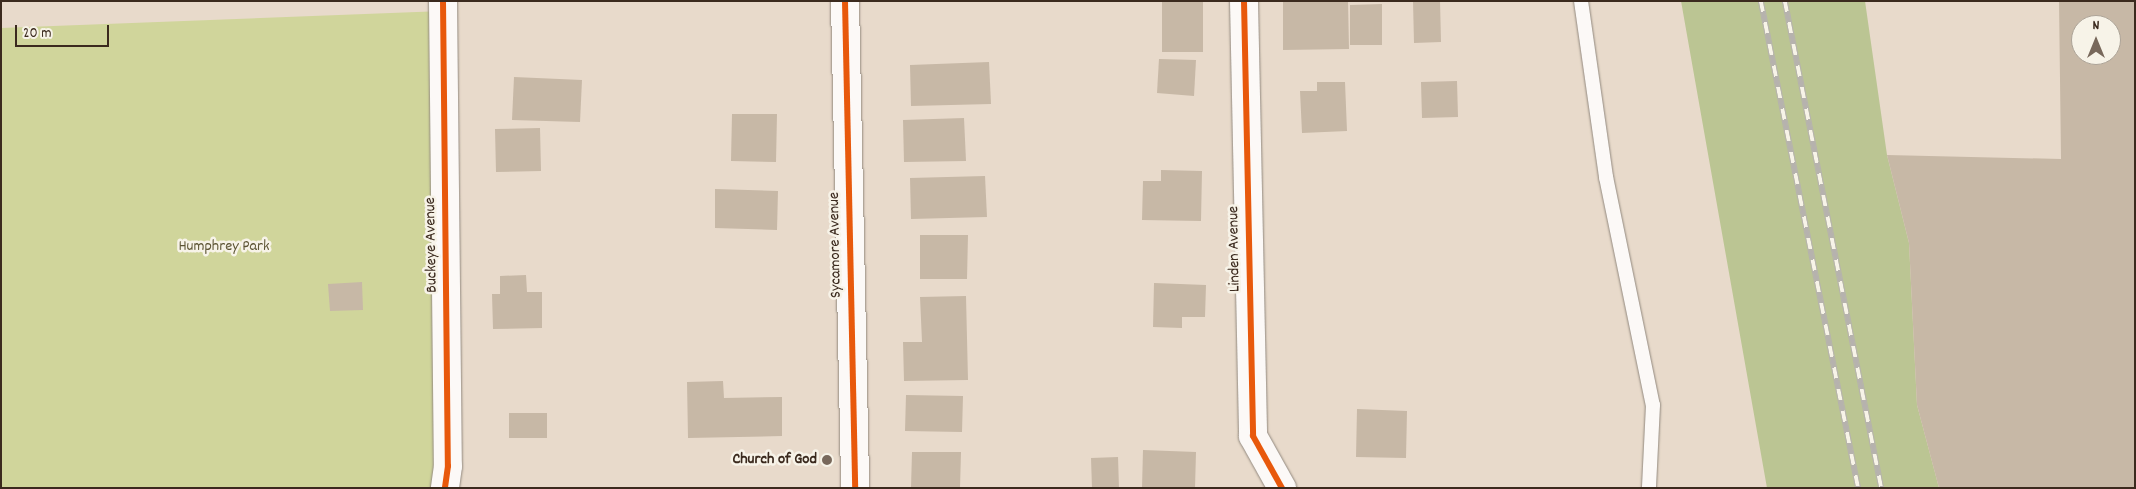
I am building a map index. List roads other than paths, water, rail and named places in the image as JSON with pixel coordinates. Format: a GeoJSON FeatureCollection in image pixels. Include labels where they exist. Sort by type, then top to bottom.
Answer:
{"type":"FeatureCollection","features":[{"type":"Feature","properties":{"kind":"street","name":"Buckeye Avenue"},"geometry":{"type":"LineString","coordinates":[[443,1],[448,456],[445,488]]}},
{"type":"Feature","properties":{"kind":"street","name":"Sycamore Avenue"},"geometry":{"type":"LineString","coordinates":[[845,1],[855,488]]}},
{"type":"Feature","properties":{"kind":"street","name":"Linden Avenue"},"geometry":{"type":"LineString","coordinates":[[1244,1],[1253,436],[1282,488]]}},
{"type":"Feature","properties":{"kind":"lane"},"geometry":{"type":"LineString","coordinates":[[1581,1],[1606,177],[1653,405],[1649,488]]}},
{"type":"Feature","properties":{"kind":"railway"},"geometry":{"type":"LineString","coordinates":[[1761,1],[1858,488]]}},
{"type":"Feature","properties":{"kind":"railway"},"geometry":{"type":"LineString","coordinates":[[1785,1],[1881,488]]}},
{"type":"Feature","properties":{"kind":"place","name":"Church of God"},"geometry":{"type":"Point","coordinates":[827,460]}},
{"type":"Feature","properties":{"kind":"park label","name":"Humphrey Park"},"geometry":{"type":"Point","coordinates":[224,247]}}]}
